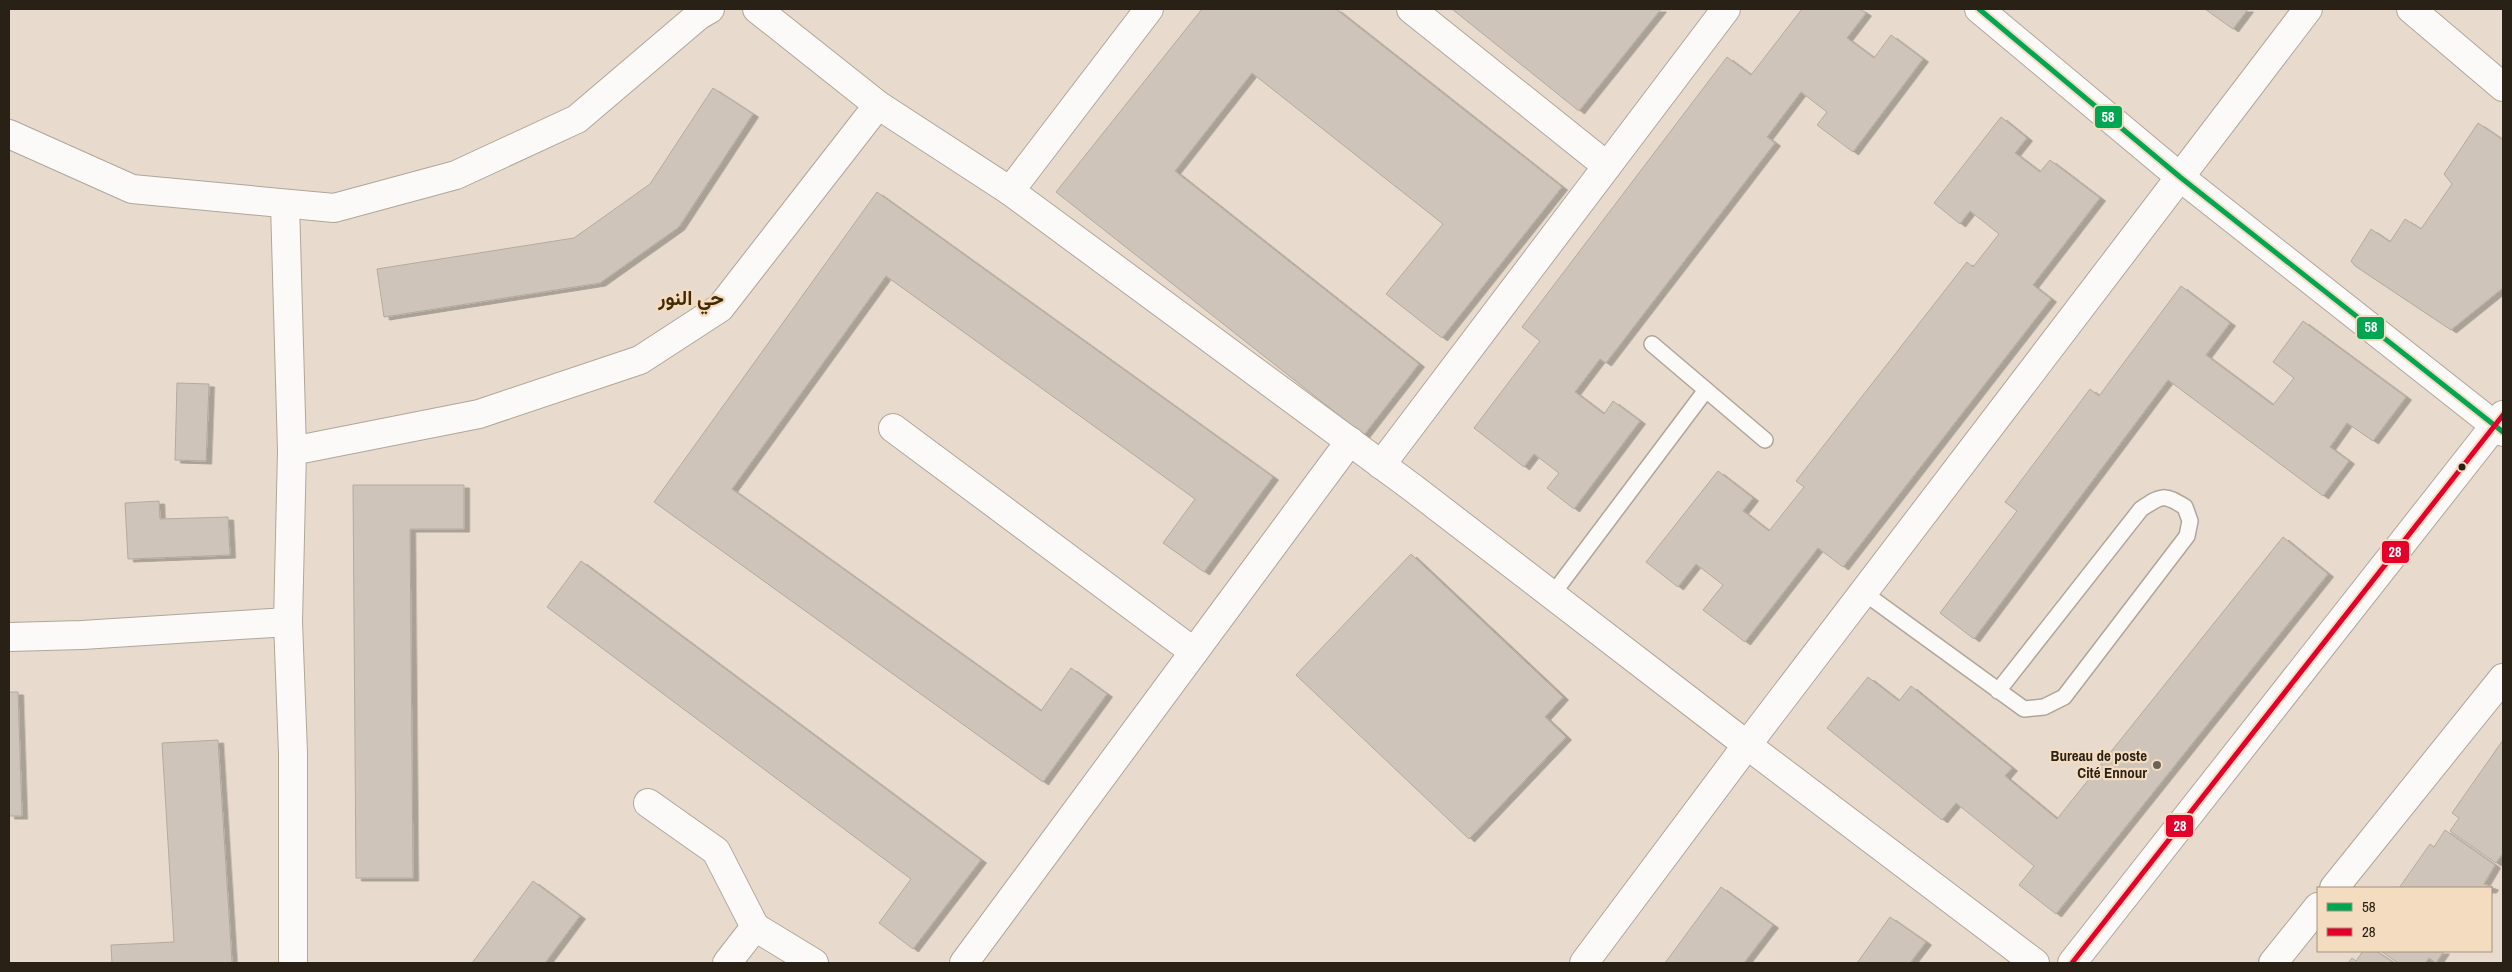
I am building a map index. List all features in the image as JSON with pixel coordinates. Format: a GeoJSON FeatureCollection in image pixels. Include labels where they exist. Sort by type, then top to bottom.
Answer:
{"type":"FeatureCollection","features":[{"type":"Feature","properties":{"kind":"street"},"geometry":{"type":"LineString","coordinates":[[9,134],[132,189],[334,208],[456,175],[577,119],[698,16],[710,9]]}},
{"type":"Feature","properties":{"kind":"street"},"geometry":{"type":"LineString","coordinates":[[757,9],[878,105],[1010,191],[1381,464],[2035,963]]}},
{"type":"Feature","properties":{"kind":"street"},"geometry":{"type":"LineString","coordinates":[[1010,191],[1149,9]]}},
{"type":"Feature","properties":{"kind":"street"},"geometry":{"type":"LineString","coordinates":[[1411,9],[1607,166]]}},
{"type":"Feature","properties":{"kind":"street"},"geometry":{"type":"LineString","coordinates":[[1381,464],[1726,9]]}},
{"type":"Feature","properties":{"kind":"street"},"geometry":{"type":"LineString","coordinates":[[1978,9],[2180,177],[2501,424],[2072,963]]}},
{"type":"Feature","properties":{"kind":"street"},"geometry":{"type":"LineString","coordinates":[[1584,963],[1863,592],[2308,9]]}},
{"type":"Feature","properties":{"kind":"street"},"geometry":{"type":"LineString","coordinates":[[2411,9],[2503,87]]}},
{"type":"Feature","properties":{"kind":"street"},"geometry":{"type":"LineString","coordinates":[[292,451],[479,414],[640,360],[720,308],[878,105]]}},
{"type":"Feature","properties":{"kind":"street"},"geometry":{"type":"LineString","coordinates":[[285,204],[292,451],[288,622],[293,753],[294,963]]}},
{"type":"Feature","properties":{"kind":"street"},"geometry":{"type":"LineString","coordinates":[[893,428],[1194,652]]}},
{"type":"Feature","properties":{"kind":"street"},"geometry":{"type":"LineString","coordinates":[[964,963],[1350,441]]}},
{"type":"Feature","properties":{"kind":"street"},"geometry":{"type":"LineString","coordinates":[[9,637],[82,635],[288,622]]}},
{"type":"Feature","properties":{"kind":"street"},"geometry":{"type":"LineString","coordinates":[[2335,887],[2503,678]]}},
{"type":"Feature","properties":{"kind":"street"},"geometry":{"type":"LineString","coordinates":[[648,803],[716,851],[755,927],[814,963]]}},
{"type":"Feature","properties":{"kind":"street"},"geometry":{"type":"LineString","coordinates":[[2273,963],[2317,908]]}},
{"type":"Feature","properties":{"kind":"street"},"geometry":{"type":"LineString","coordinates":[[727,963],[755,927]]}},
{"type":"Feature","properties":{"kind":"lane"},"geometry":{"type":"LineString","coordinates":[[1652,344],[1765,440]]}},
{"type":"Feature","properties":{"kind":"lane"},"geometry":{"type":"LineString","coordinates":[[1552,595],[1706,390]]}},
{"type":"Feature","properties":{"kind":"lane"},"geometry":{"type":"LineString","coordinates":[[1863,592],[1998,691],[2024,709],[2044,707],[2064,697],[2186,536],[2190,521],[2185,507],[2168,496],[2157,498],[2141,509],[1998,691]]}},
{"type":"Feature","properties":{"kind":"building"},"geometry":{"type":"Polygon","coordinates":[[[1202,9],[1336,9],[1562,187],[1442,338],[1386,294],[1443,224],[1252,73],[1175,171],[1419,364],[1364,435],[1056,192],[1202,9]]]}},
{"type":"Feature","properties":{"kind":"building"},"geometry":{"type":"Polygon","coordinates":[[[1452,9],[1661,9],[1579,111],[1452,9]]]}},
{"type":"Feature","properties":{"kind":"building"},"geometry":{"type":"Polygon","coordinates":[[[1802,9],[1860,9],[1866,13],[1847,38],[1874,58],[1891,35],[1923,59],[1853,152],[1817,125],[1827,112],[1801,92],[1767,137],[1775,143],[1606,363],[1600,359],[1575,392],[1604,414],[1613,401],[1640,421],[1574,509],[1547,488],[1559,473],[1534,454],[1524,467],[1474,428],[1540,341],[1522,327],[1727,57],[1751,75],[1802,9]]]}},
{"type":"Feature","properties":{"kind":"building"},"geometry":{"type":"Polygon","coordinates":[[[2205,9],[2248,9],[2233,29],[2205,9]]]}},
{"type":"Feature","properties":{"kind":"building"},"geometry":{"type":"Polygon","coordinates":[[[713,88],[753,114],[679,227],[600,283],[384,317],[377,269],[574,238],[650,184],[713,88]]]}},
{"type":"Feature","properties":{"kind":"building"},"geometry":{"type":"Polygon","coordinates":[[[2001,117],[2027,138],[2015,153],[2040,172],[2050,160],[2100,198],[2033,285],[2051,299],[1843,567],[1818,548],[1745,642],[1703,610],[1723,585],[1696,564],[1678,587],[1646,562],[1718,471],[1753,498],[1743,511],[1769,531],[1804,487],[1796,481],[1967,262],[1973,267],[1999,234],[1970,211],[1960,224],[1934,203],[2001,117]]]}},
{"type":"Feature","properties":{"kind":"building"},"geometry":{"type":"Polygon","coordinates":[[[2478,123],[2503,140],[2503,288],[2451,330],[2355,266],[2351,261],[2371,229],[2390,242],[2405,219],[2421,229],[2452,184],[2444,174],[2478,123]]]}},
{"type":"Feature","properties":{"kind":"building"},"geometry":{"type":"Polygon","coordinates":[[[877,192],[1273,477],[1204,572],[1163,543],[1195,499],[886,276],[732,489],[1041,711],[1071,668],[1107,694],[1043,782],[654,502],[877,192]]]}},
{"type":"Feature","properties":{"kind":"building"},"geometry":{"type":"Polygon","coordinates":[[[2181,286],[2230,323],[2206,355],[2273,405],[2294,378],[2273,362],[2303,321],[2406,397],[2373,441],[2347,423],[2330,447],[2349,461],[2323,496],[2168,380],[1974,639],[1940,613],[2017,511],[2005,502],[2090,389],[2099,396],[2181,286]]]}},
{"type":"Feature","properties":{"kind":"building"},"geometry":{"type":"Polygon","coordinates":[[[177,383],[209,384],[206,461],[175,460],[177,383]]]}},
{"type":"Feature","properties":{"kind":"building"},"geometry":{"type":"Polygon","coordinates":[[[353,485],[464,485],[464,529],[410,529],[413,878],[356,878],[353,485]]]}},
{"type":"Feature","properties":{"kind":"building"},"geometry":{"type":"Polygon","coordinates":[[[159,501],[160,519],[228,517],[230,555],[128,559],[125,503],[159,501]]]}},
{"type":"Feature","properties":{"kind":"building"},"geometry":{"type":"Polygon","coordinates":[[[2283,537],[2328,574],[2056,914],[2019,885],[2034,866],[1956,803],[1942,820],[1827,728],[1868,677],[1899,701],[1911,686],[2012,768],[2005,776],[2057,819],[2283,537]]]}},
{"type":"Feature","properties":{"kind":"building"},"geometry":{"type":"Polygon","coordinates":[[[1411,554],[1563,697],[1545,717],[1566,737],[1469,839],[1296,675],[1411,554]]]}},
{"type":"Feature","properties":{"kind":"building"},"geometry":{"type":"Polygon","coordinates":[[[581,561],[981,860],[913,949],[879,923],[911,879],[547,607],[581,561]]]}},
{"type":"Feature","properties":{"kind":"building"},"geometry":{"type":"Polygon","coordinates":[[[9,692],[18,692],[22,816],[9,816],[9,692]]]}},
{"type":"Feature","properties":{"kind":"building"},"geometry":{"type":"Polygon","coordinates":[[[218,740],[232,963],[112,963],[111,945],[174,942],[162,743],[218,740]]]}},
{"type":"Feature","properties":{"kind":"building"},"geometry":{"type":"Polygon","coordinates":[[[2503,740],[2503,853],[2496,863],[2450,831],[2459,818],[2452,813],[2503,740]]]}},
{"type":"Feature","properties":{"kind":"building"},"geometry":{"type":"Polygon","coordinates":[[[2445,830],[2495,865],[2484,884],[2493,887],[2492,888],[2400,887],[2430,844],[2434,847],[2445,830]]]}},
{"type":"Feature","properties":{"kind":"building"},"geometry":{"type":"Polygon","coordinates":[[[533,881],[580,916],[545,963],[472,963],[533,881]]]}},
{"type":"Feature","properties":{"kind":"building"},"geometry":{"type":"Polygon","coordinates":[[[1721,887],[1773,925],[1744,963],[1665,963],[1721,887]]]}},
{"type":"Feature","properties":{"kind":"building"},"geometry":{"type":"Polygon","coordinates":[[[1890,917],[1926,942],[1910,963],[1857,963],[1890,917]]]}},
{"type":"Feature","properties":{"kind":"building"},"geometry":{"type":"Polygon","coordinates":[[[2362,952],[2378,952],[2394,963],[2348,963],[2352,958],[2356,961],[2362,952]]]}},
{"type":"Feature","properties":{"kind":"building"},"geometry":{"type":"Polygon","coordinates":[[[2382,952],[2443,952],[2436,963],[2429,958],[2425,963],[2398,963],[2382,952]]]}},
{"type":"Feature","properties":{"kind":"transit line","name":"58"},"geometry":{"type":"LineString","coordinates":[[1979,9],[2180,177],[2503,432]]}},
{"type":"Feature","properties":{"kind":"transit line","name":"28"},"geometry":{"type":"LineString","coordinates":[[2072,963],[2503,415]]}},
{"type":"Feature","properties":{"kind":"place","name":"Bureau de poste Cité Ennour"},"geometry":{"type":"Point","coordinates":[2157,765]}},
{"type":"Feature","properties":{"kind":"district","name":"حي النور"},"geometry":{"type":"Point","coordinates":[691,298]}}]}
